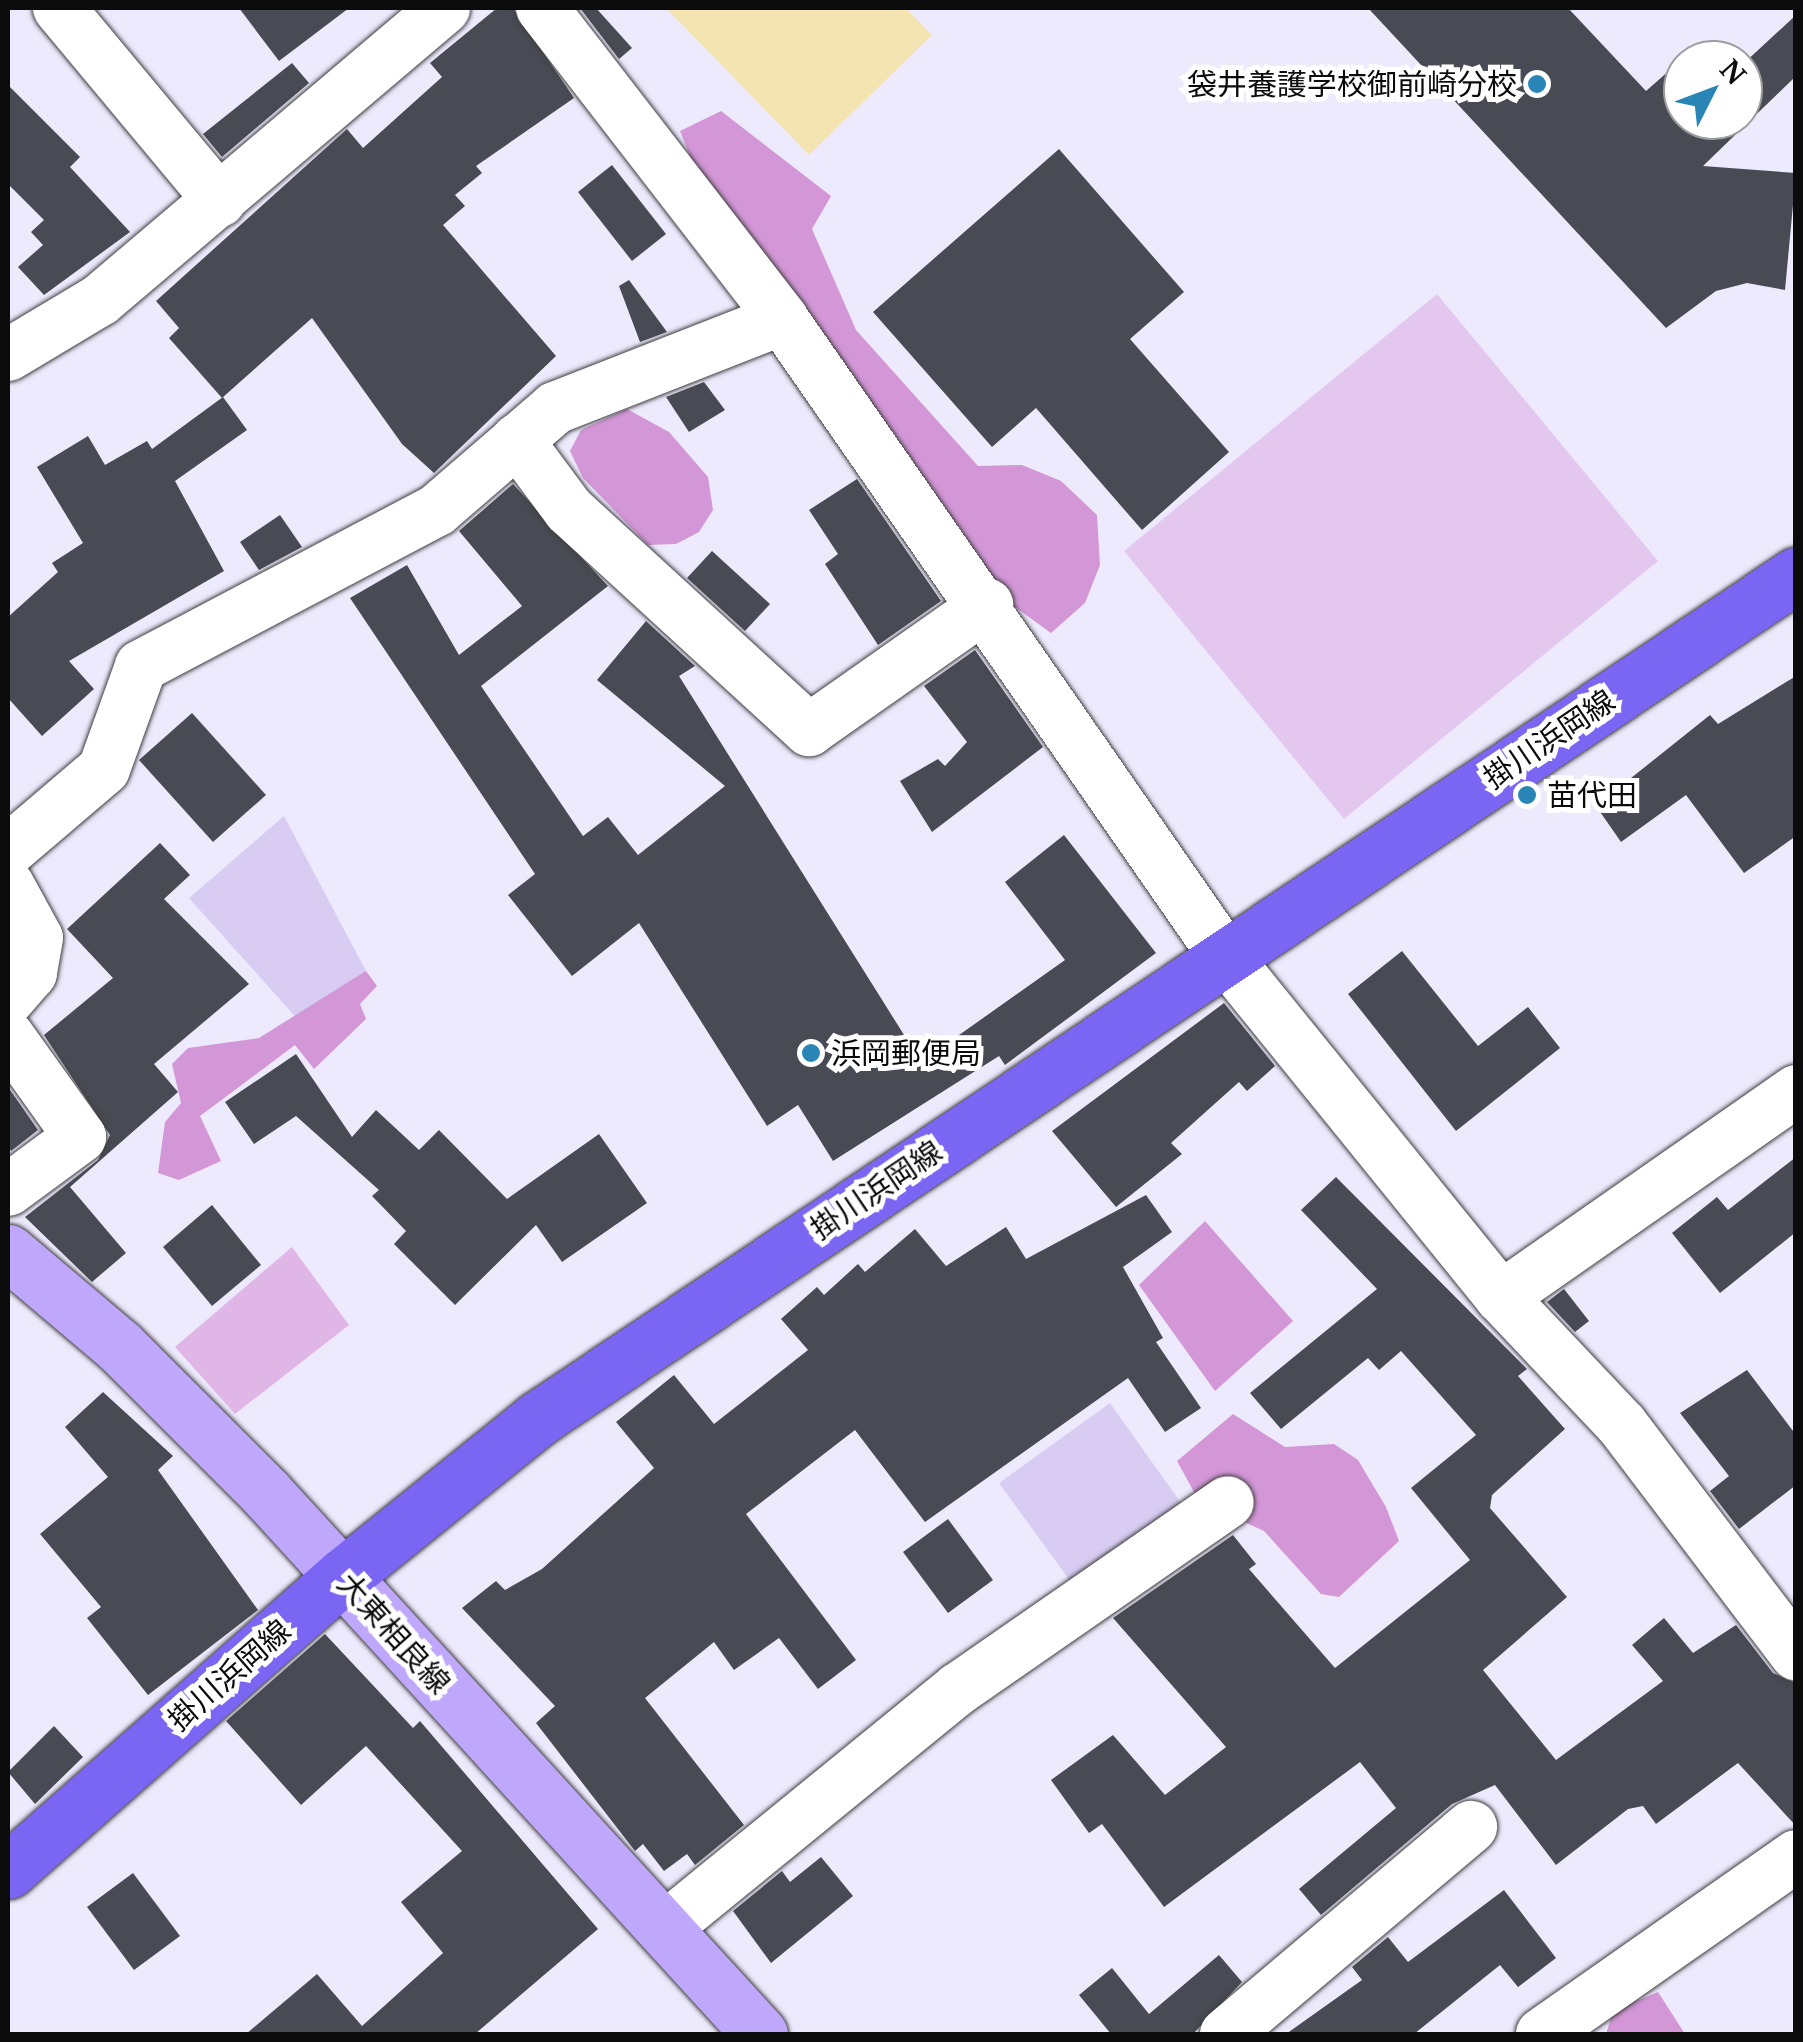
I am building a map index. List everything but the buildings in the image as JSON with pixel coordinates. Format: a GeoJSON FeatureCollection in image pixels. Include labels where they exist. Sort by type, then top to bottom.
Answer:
{"type":"FeatureCollection","features":[{"type":"Feature","properties":{"kind":"main road","name":"掛川浜岡線"},"geometry":{"type":"LineString","coordinates":[[8,1871],[343,1576],[538,1418],[1796,575]]}},
{"type":"Feature","properties":{"kind":"main road","name":"大東相良線"},"geometry":{"type":"LineString","coordinates":[[8,1252],[120,1347],[343,1576],[760,2034]]}},
{"type":"Feature","properties":{"kind":"street"},"geometry":{"type":"LineString","coordinates":[[59,8],[220,201]]}},
{"type":"Feature","properties":{"kind":"street"},"geometry":{"type":"LineString","coordinates":[[8,355],[100,300],[444,8]]}},
{"type":"Feature","properties":{"kind":"street"},"geometry":{"type":"LineString","coordinates":[[542,8],[782,318],[987,605],[1224,955],[1501,1297],[1622,1425],[1796,1654]]}},
{"type":"Feature","properties":{"kind":"street"},"geometry":{"type":"LineString","coordinates":[[8,851],[104,769],[141,666],[437,510],[554,408],[782,318]]}},
{"type":"Feature","properties":{"kind":"street"},"geometry":{"type":"LineString","coordinates":[[518,440],[570,510],[809,730],[987,605]]}},
{"type":"Feature","properties":{"kind":"street"},"geometry":{"type":"LineString","coordinates":[[8,885],[38,938],[31,973],[8,999]]}},
{"type":"Feature","properties":{"kind":"street"},"geometry":{"type":"LineString","coordinates":[[8,1036],[80,1137],[8,1190]]}},
{"type":"Feature","properties":{"kind":"street"},"geometry":{"type":"LineString","coordinates":[[1501,1297],[1796,1091]]}},
{"type":"Feature","properties":{"kind":"street"},"geometry":{"type":"LineString","coordinates":[[666,1927],[958,1689],[1228,1502]]}},
{"type":"Feature","properties":{"kind":"street"},"geometry":{"type":"LineString","coordinates":[[1226,2034],[1471,1828]]}},
{"type":"Feature","properties":{"kind":"street"},"geometry":{"type":"LineString","coordinates":[[1542,2034],[1796,1856]]}},
{"type":"Feature","properties":{"kind":"shaded area"},"geometry":{"type":"Polygon","coordinates":[[[666,8],[906,8],[932,35],[809,155],[666,8]]]}},
{"type":"Feature","properties":{"kind":"shaded area"},"geometry":{"type":"Polygon","coordinates":[[[721,111],[831,196],[812,229],[856,330],[978,466],[1022,465],[1061,481],[1097,515],[1100,565],[1085,603],[1051,633],[1001,597],[698,176],[680,131],[721,111]]]}},
{"type":"Feature","properties":{"kind":"shaded area"},"geometry":{"type":"Polygon","coordinates":[[[1437,294],[1658,561],[1344,819],[1124,551],[1437,294]]]}},
{"type":"Feature","properties":{"kind":"shaded area"},"geometry":{"type":"Polygon","coordinates":[[[627,409],[669,432],[708,477],[713,510],[699,532],[676,544],[648,545],[583,478],[570,451],[581,430],[627,409]]]}},
{"type":"Feature","properties":{"kind":"shaded area"},"geometry":{"type":"Polygon","coordinates":[[[284,816],[366,971],[300,1022],[189,898],[284,816]]]}},
{"type":"Feature","properties":{"kind":"shaded area"},"geometry":{"type":"Polygon","coordinates":[[[366,971],[377,986],[360,1004],[366,1019],[314,1069],[295,1045],[200,1116],[221,1161],[179,1180],[158,1173],[165,1122],[181,1103],[172,1064],[188,1048],[259,1038],[366,971]]]}},
{"type":"Feature","properties":{"kind":"shaded area"},"geometry":{"type":"Polygon","coordinates":[[[1205,1221],[1293,1321],[1215,1391],[1139,1285],[1205,1221]]]}},
{"type":"Feature","properties":{"kind":"shaded area"},"geometry":{"type":"Polygon","coordinates":[[[292,1247],[349,1325],[235,1414],[175,1347],[292,1247]]]}},
{"type":"Feature","properties":{"kind":"shaded area"},"geometry":{"type":"Polygon","coordinates":[[[1110,1403],[1186,1510],[1076,1589],[999,1483],[1110,1403]]]}},
{"type":"Feature","properties":{"kind":"shaded area"},"geometry":{"type":"Polygon","coordinates":[[[1233,1414],[1285,1447],[1334,1444],[1358,1460],[1386,1507],[1399,1541],[1339,1597],[1321,1594],[1264,1531],[1199,1501],[1177,1461],[1233,1414]]]}},
{"type":"Feature","properties":{"kind":"shaded area"},"geometry":{"type":"Polygon","coordinates":[[[1658,1992],[1685,2034],[1606,2034],[1613,2011],[1658,1992]]]}},
{"type":"Feature","properties":{"kind":"place","name":"袋井養護学校御前崎分校"},"geometry":{"type":"Point","coordinates":[1537,84]}},
{"type":"Feature","properties":{"kind":"place","name":"苗代田"},"geometry":{"type":"Point","coordinates":[1527,795]}},
{"type":"Feature","properties":{"kind":"place","name":"浜岡郵便局"},"geometry":{"type":"Point","coordinates":[811,1053]}}]}
